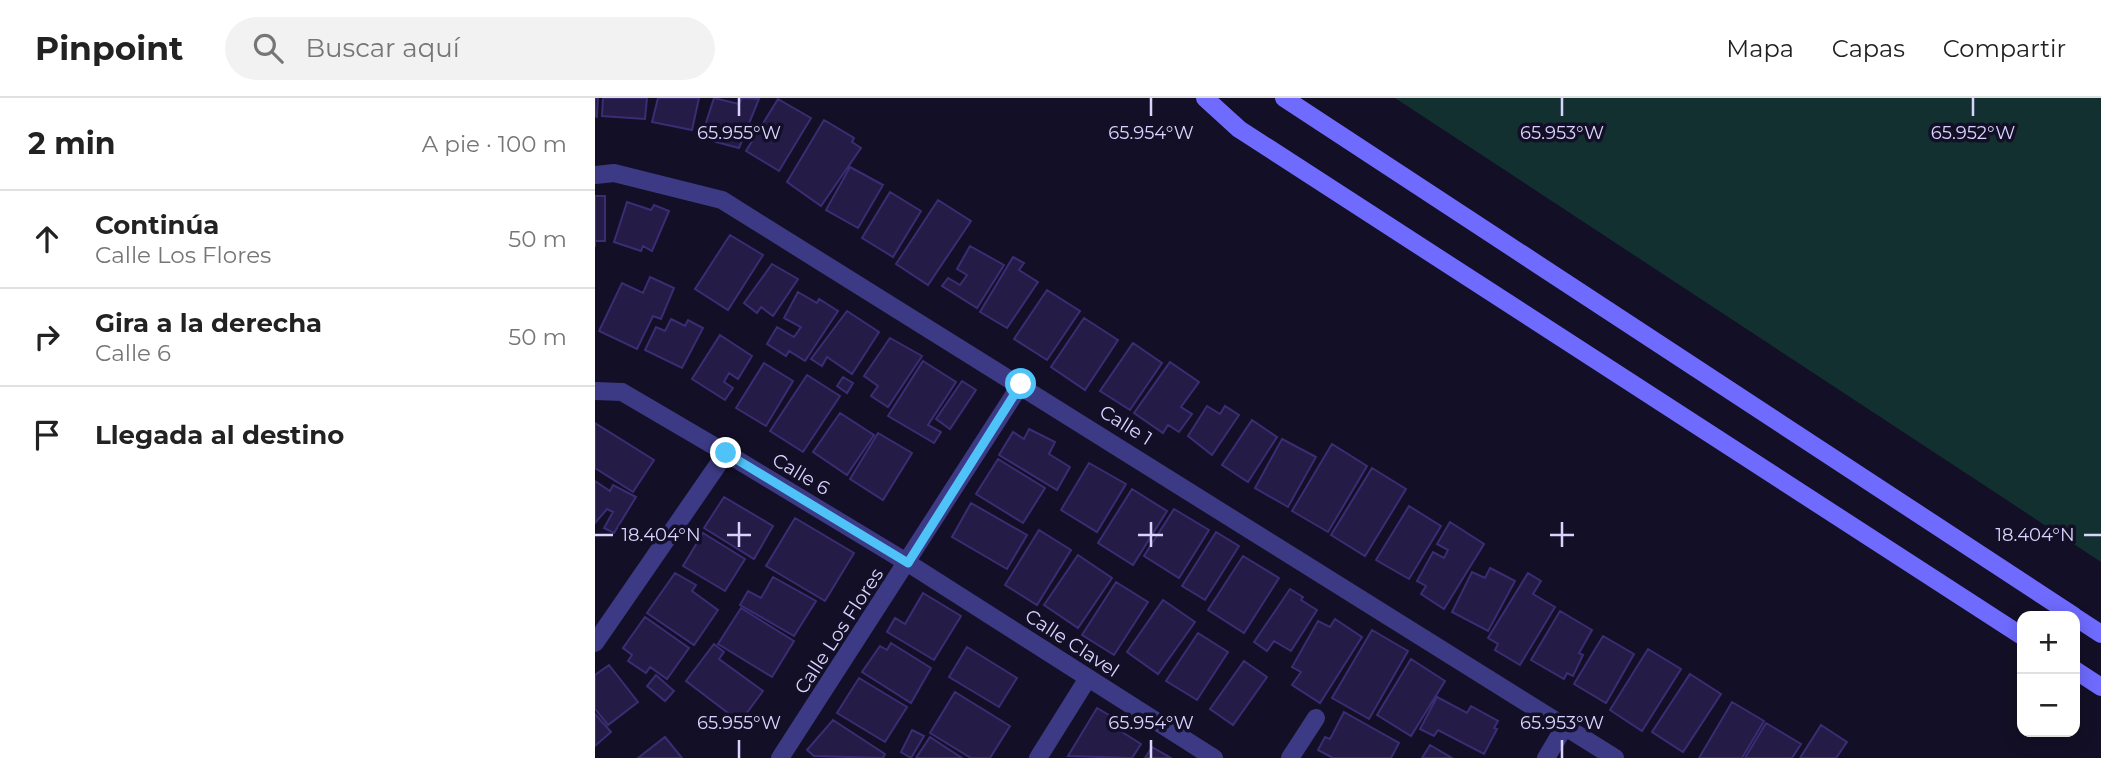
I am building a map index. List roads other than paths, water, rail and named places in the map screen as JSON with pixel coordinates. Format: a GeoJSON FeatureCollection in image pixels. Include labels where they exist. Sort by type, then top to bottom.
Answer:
{"type":"FeatureCollection","features":[{"type":"Feature","properties":{"kind":"main road"},"geometry":{"type":"LineString","coordinates":[[1205,98],[1239,129],[2017,633]]}},
{"type":"Feature","properties":{"kind":"main road"},"geometry":{"type":"LineString","coordinates":[[1284,98],[2065,611]]}},
{"type":"Feature","properties":{"kind":"main road"},"geometry":{"type":"LineString","coordinates":[[2080,621],[2101,634]]}},
{"type":"Feature","properties":{"kind":"main road"},"geometry":{"type":"LineString","coordinates":[[2080,673],[2101,687]]}},
{"type":"Feature","properties":{"kind":"street","name":"Calle 1"},"geometry":{"type":"LineString","coordinates":[[595,175],[614,173],[722,200],[1021,384],[1615,758]]}},
{"type":"Feature","properties":{"kind":"street","name":"Calle Los Flores"},"geometry":{"type":"LineString","coordinates":[[780,758],[1021,384]]}},
{"type":"Feature","properties":{"kind":"street","name":"Calle 6"},"geometry":{"type":"LineString","coordinates":[[595,391],[622,392],[908,563]]}},
{"type":"Feature","properties":{"kind":"street"},"geometry":{"type":"LineString","coordinates":[[595,643],[726,453]]}},
{"type":"Feature","properties":{"kind":"street","name":"Calle Clavel"},"geometry":{"type":"LineString","coordinates":[[908,563],[1214,758]]}},
{"type":"Feature","properties":{"kind":"street"},"geometry":{"type":"LineString","coordinates":[[1038,758],[1088,678]]}},
{"type":"Feature","properties":{"kind":"street"},"geometry":{"type":"LineString","coordinates":[[1290,758],[1316,718]]}},
{"type":"Feature","properties":{"kind":"street"},"geometry":{"type":"LineString","coordinates":[[1546,758],[1565,726]]}}]}
